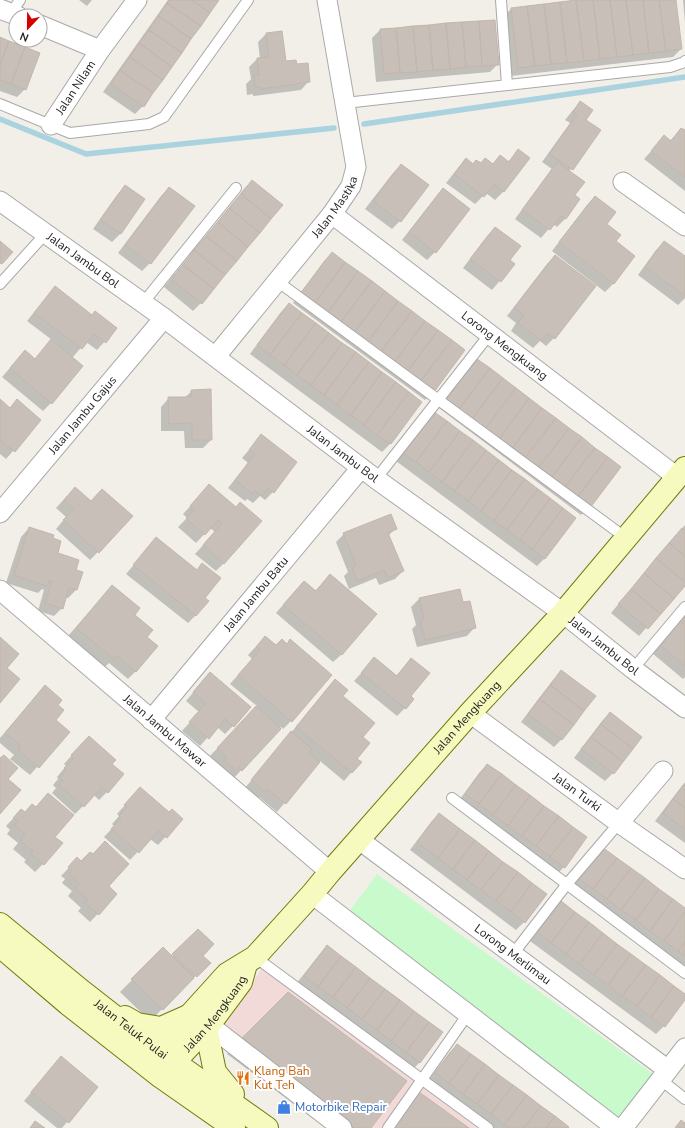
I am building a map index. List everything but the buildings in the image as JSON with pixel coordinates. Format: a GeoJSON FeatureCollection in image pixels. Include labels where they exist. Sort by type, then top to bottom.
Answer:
{"type":"FeatureCollection","features":[{"type":"Feature","properties":{"kind":"street","name":"Jalan Nilam"},"geometry":{"type":"LineString","coordinates":[[51,125],[100,50],[136,0]]}},
{"type":"Feature","properties":{"kind":"street","name":"Jalan Mastika"},"geometry":{"type":"LineString","coordinates":[[216,356],[332,214],[351,186],[356,167],[330,0]]}},
{"type":"Feature","properties":{"kind":"street","name":"Jalan Nilam"},"geometry":{"type":"LineString","coordinates":[[48,28],[100,50]]}},
{"type":"Feature","properties":{"kind":"street"},"geometry":{"type":"LineString","coordinates":[[623,182],[685,226]]}},
{"type":"Feature","properties":{"kind":"street","name":"Jalan Jambu Bol"},"geometry":{"type":"LineString","coordinates":[[0,201],[216,356],[361,468],[563,613],[685,708]]}},
{"type":"Feature","properties":{"kind":"street","name":"Lorong Mengkuang"},"geometry":{"type":"LineString","coordinates":[[332,214],[490,335],[681,472]]}},
{"type":"Feature","properties":{"kind":"street","name":"Jalan Jambu Gajus"},"geometry":{"type":"LineString","coordinates":[[0,513],[164,318]]}},
{"type":"Feature","properties":{"kind":"street","name":"Jalan Jambu Batu"},"geometry":{"type":"LineString","coordinates":[[152,720],[361,468]]}},
{"type":"Feature","properties":{"kind":"street","name":"Jalan Mengkuang"},"geometry":{"type":"LineString","coordinates":[[161,1064],[241,982],[250,960],[312,894],[358,839],[470,713],[563,613],[681,472]]}},
{"type":"Feature","properties":{"kind":"street","name":"Jalan Jambu Mawar"},"geometry":{"type":"LineString","coordinates":[[0,590],[330,872]]}},
{"type":"Feature","properties":{"kind":"street","name":"Jalan Turki"},"geometry":{"type":"LineString","coordinates":[[470,713],[619,823],[685,869]]}},
{"type":"Feature","properties":{"kind":"street"},"geometry":{"type":"LineString","coordinates":[[619,823],[662,771]]}},
{"type":"Feature","properties":{"kind":"street","name":"Lorong Merlimau"},"geometry":{"type":"LineString","coordinates":[[358,839],[513,954],[664,1074]]}},
{"type":"Feature","properties":{"kind":"street"},"geometry":{"type":"LineString","coordinates":[[312,894],[616,1128]]}},
{"type":"Feature","properties":{"kind":"street","name":"Jalan Teluk Pulai"},"geometry":{"type":"LineString","coordinates":[[0,924],[83,992],[161,1064]]}},
{"type":"Feature","properties":{"kind":"street","name":"Jalan Teluk Pulai"},"geometry":{"type":"LineString","coordinates":[[0,946],[68,1004],[251,1124]]}},
{"type":"Feature","properties":{"kind":"street"},"geometry":{"type":"LineString","coordinates":[[83,992],[137,1024],[161,1028],[201,1023],[342,1128]]}},
{"type":"Feature","properties":{"kind":"street"},"geometry":{"type":"LineString","coordinates":[[201,1023],[215,1072],[251,1124]]}},
{"type":"Feature","properties":{"kind":"street"},"geometry":{"type":"LineString","coordinates":[[623,1128],[685,1048]]}},
{"type":"Feature","properties":{"kind":"lane"},"geometry":{"type":"LineString","coordinates":[[0,104],[70,133],[149,124],[164,116],[248,0]]}},
{"type":"Feature","properties":{"kind":"lane"},"geometry":{"type":"LineString","coordinates":[[501,0],[507,85]]}},
{"type":"Feature","properties":{"kind":"lane"},"geometry":{"type":"LineString","coordinates":[[345,102],[670,67],[685,61]]}},
{"type":"Feature","properties":{"kind":"lane"},"geometry":{"type":"LineString","coordinates":[[143,303],[236,188]]}},
{"type":"Feature","properties":{"kind":"lane"},"geometry":{"type":"LineString","coordinates":[[0,284],[46,233]]}},
{"type":"Feature","properties":{"kind":"lane"},"geometry":{"type":"LineString","coordinates":[[277,281],[626,538]]}},
{"type":"Feature","properties":{"kind":"lane"},"geometry":{"type":"LineString","coordinates":[[376,479],[490,335]]}},
{"type":"Feature","properties":{"kind":"lane"},"geometry":{"type":"LineString","coordinates":[[633,669],[685,607]]}},
{"type":"Feature","properties":{"kind":"lane"},"geometry":{"type":"LineString","coordinates":[[452,798],[685,973]]}},
{"type":"Feature","properties":{"kind":"lane"},"geometry":{"type":"LineString","coordinates":[[513,954],[567,884],[619,823]]}},
{"type":"Feature","properties":{"kind":"lane"},"geometry":{"type":"LineString","coordinates":[[250,960],[422,1079],[488,1128]]}},
{"type":"Feature","properties":{"kind":"lane"},"geometry":{"type":"LineString","coordinates":[[388,1128],[468,1014]]}},
{"type":"Feature","properties":{"kind":"lane"},"geometry":{"type":"LineString","coordinates":[[664,1074],[685,1099]]}},
{"type":"Feature","properties":{"kind":"shaded area"},"geometry":{"type":"Polygon","coordinates":[[[262,968],[477,1128],[352,1128],[222,1027],[262,968]]]}},
{"type":"Feature","properties":{"kind":"green space"},"geometry":{"type":"Polygon","coordinates":[[[377,874],[660,1079],[628,1128],[345,917],[377,874]]]}},
{"type":"Feature","properties":{"kind":"waterway"},"geometry":{"type":"LineString","coordinates":[[364,124],[685,77]]}},
{"type":"Feature","properties":{"kind":"waterway"},"geometry":{"type":"LineString","coordinates":[[0,119],[86,154],[334,128]]}},
{"type":"Feature","properties":{"kind":"place","name":"Klang Bah Kut Teh"},"geometry":{"type":"Point","coordinates":[243,1078]}},
{"type":"Feature","properties":{"kind":"place","name":"Motorbike Repair"},"geometry":{"type":"Point","coordinates":[284,1107]}}]}
